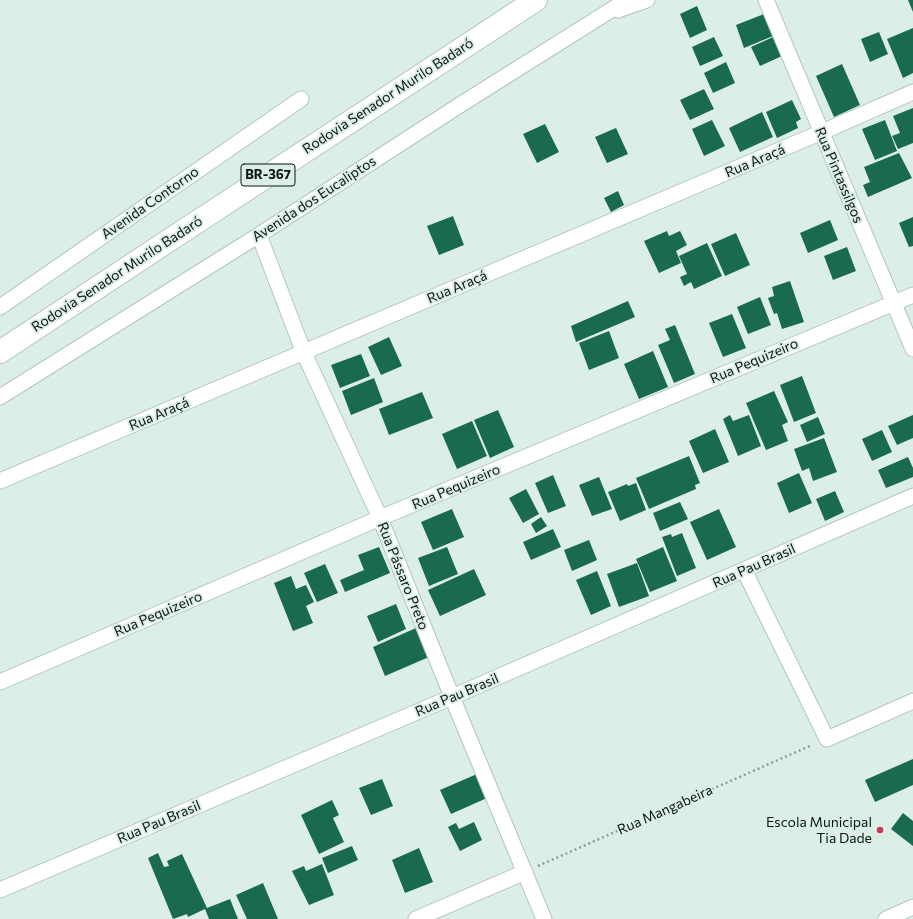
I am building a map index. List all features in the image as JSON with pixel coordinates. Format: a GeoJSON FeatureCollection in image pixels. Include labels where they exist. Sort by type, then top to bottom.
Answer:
{"type":"FeatureCollection","features":[{"type":"Feature","properties":{"kind":"main road","name":"Rodovia Senador Murilo Badaró"},"geometry":{"type":"LineString","coordinates":[[0,352],[177,234],[536,0]]}},
{"type":"Feature","properties":{"kind":"street","name":"Avenida dos Eucaliptos"},"geometry":{"type":"LineString","coordinates":[[0,397],[259,235],[463,103],[627,0]]}},
{"type":"Feature","properties":{"kind":"street"},"geometry":{"type":"LineString","coordinates":[[603,15],[647,0]]}},
{"type":"Feature","properties":{"kind":"street","name":"Rua Pintassilgos"},"geometry":{"type":"LineString","coordinates":[[766,0],[913,349]]}},
{"type":"Feature","properties":{"kind":"street","name":"Rua Araçá"},"geometry":{"type":"LineString","coordinates":[[0,482],[913,92]]}},
{"type":"Feature","properties":{"kind":"street","name":"Avenida Contorno"},"geometry":{"type":"LineString","coordinates":[[0,307],[301,99]]}},
{"type":"Feature","properties":{"kind":"street","name":"Rua Pássaro Preto"},"geometry":{"type":"LineString","coordinates":[[259,235],[304,352],[380,518],[452,698],[544,919]]}},
{"type":"Feature","properties":{"kind":"street","name":"Rua Pequizeiro"},"geometry":{"type":"LineString","coordinates":[[0,682],[380,518],[913,295]]}},
{"type":"Feature","properties":{"kind":"street","name":"Rua Pau Brasil"},"geometry":{"type":"LineString","coordinates":[[0,890],[452,698],[913,496]]}},
{"type":"Feature","properties":{"kind":"street"},"geometry":{"type":"LineString","coordinates":[[744,570],[827,739],[913,701]]}},
{"type":"Feature","properties":{"kind":"street"},"geometry":{"type":"LineString","coordinates":[[416,919],[525,872]]}},
{"type":"Feature","properties":{"kind":"street"},"geometry":{"type":"LineString","coordinates":[[886,919],[913,907]]}},
{"type":"Feature","properties":{"kind":"path","name":"Rua Mangabeira"},"geometry":{"type":"LineString","coordinates":[[525,872],[827,739]]}},
{"type":"Feature","properties":{"kind":"building"},"geometry":{"type":"Polygon","coordinates":[[[908,0],[913,0],[913,12],[908,0]]]}},
{"type":"Feature","properties":{"kind":"building"},"geometry":{"type":"Polygon","coordinates":[[[697,6],[707,30],[690,38],[680,14],[697,6]]]}},
{"type":"Feature","properties":{"kind":"building"},"geometry":{"type":"Polygon","coordinates":[[[764,14],[773,36],[744,48],[736,25],[764,14]]]}},
{"type":"Feature","properties":{"kind":"building"},"geometry":{"type":"Polygon","coordinates":[[[913,28],[913,73],[903,78],[887,39],[913,28]]]}},
{"type":"Feature","properties":{"kind":"building"},"geometry":{"type":"Polygon","coordinates":[[[879,32],[888,54],[870,62],[861,39],[879,32]]]}},
{"type":"Feature","properties":{"kind":"building"},"geometry":{"type":"Polygon","coordinates":[[[714,37],[723,56],[700,66],[692,47],[714,37]]]}},
{"type":"Feature","properties":{"kind":"building"},"geometry":{"type":"Polygon","coordinates":[[[773,37],[782,56],[760,66],[751,47],[773,37]]]}},
{"type":"Feature","properties":{"kind":"building"},"geometry":{"type":"Polygon","coordinates":[[[726,62],[735,83],[713,93],[704,73],[726,62]]]}},
{"type":"Feature","properties":{"kind":"building"},"geometry":{"type":"Polygon","coordinates":[[[842,64],[860,105],[834,117],[816,76],[842,64]]]}},
{"type":"Feature","properties":{"kind":"building"},"geometry":{"type":"Polygon","coordinates":[[[704,89],[714,109],[690,120],[680,100],[704,89]]]}},
{"type":"Feature","properties":{"kind":"building"},"geometry":{"type":"Polygon","coordinates":[[[792,100],[801,119],[796,122],[798,128],[777,138],[766,112],[792,100]]]}},
{"type":"Feature","properties":{"kind":"building"},"geometry":{"type":"Polygon","coordinates":[[[913,108],[913,143],[898,149],[892,136],[900,133],[893,116],[913,108]]]}},
{"type":"Feature","properties":{"kind":"building"},"geometry":{"type":"Polygon","coordinates":[[[762,112],[773,137],[740,152],[729,128],[762,112]]]}},
{"type":"Feature","properties":{"kind":"building"},"geometry":{"type":"Polygon","coordinates":[[[712,120],[725,146],[704,156],[692,129],[712,120]]]}},
{"type":"Feature","properties":{"kind":"building"},"geometry":{"type":"Polygon","coordinates":[[[885,120],[897,151],[875,160],[862,129],[885,120]]]}},
{"type":"Feature","properties":{"kind":"building"},"geometry":{"type":"Polygon","coordinates":[[[545,124],[559,152],[537,163],[523,134],[545,124]]]}},
{"type":"Feature","properties":{"kind":"building"},"geometry":{"type":"Polygon","coordinates":[[[616,128],[628,154],[607,163],[595,137],[616,128]]]}},
{"type":"Feature","properties":{"kind":"building"},"geometry":{"type":"Polygon","coordinates":[[[899,153],[912,178],[868,197],[863,185],[870,182],[864,167],[899,153]]]}},
{"type":"Feature","properties":{"kind":"building"},"geometry":{"type":"Polygon","coordinates":[[[618,191],[624,205],[611,212],[604,198],[618,191]]]}},
{"type":"Feature","properties":{"kind":"building"},"geometry":{"type":"Polygon","coordinates":[[[453,216],[464,245],[439,255],[427,226],[453,216]]]}},
{"type":"Feature","properties":{"kind":"building"},"geometry":{"type":"Polygon","coordinates":[[[913,217],[913,246],[909,247],[899,223],[913,217]]]}},
{"type":"Feature","properties":{"kind":"building"},"geometry":{"type":"Polygon","coordinates":[[[830,220],[838,240],[808,253],[800,233],[830,220]]]}},
{"type":"Feature","properties":{"kind":"building"},"geometry":{"type":"Polygon","coordinates":[[[667,231],[669,236],[680,231],[687,245],[676,251],[681,263],[659,273],[644,241],[667,231]]]}},
{"type":"Feature","properties":{"kind":"building"},"geometry":{"type":"Polygon","coordinates":[[[736,233],[750,265],[725,276],[711,244],[736,233]]]}},
{"type":"Feature","properties":{"kind":"building"},"geometry":{"type":"Polygon","coordinates":[[[707,243],[722,276],[694,289],[691,282],[684,286],[680,277],[687,274],[679,256],[707,243]]]}},
{"type":"Feature","properties":{"kind":"building"},"geometry":{"type":"Polygon","coordinates":[[[847,247],[856,271],[833,280],[824,256],[847,247]]]}},
{"type":"Feature","properties":{"kind":"building"},"geometry":{"type":"Polygon","coordinates":[[[790,281],[804,322],[782,329],[777,313],[774,314],[768,298],[774,296],[772,287],[790,281]]]}},
{"type":"Feature","properties":{"kind":"building"},"geometry":{"type":"Polygon","coordinates":[[[760,297],[771,325],[748,334],[737,307],[760,297]]]}},
{"type":"Feature","properties":{"kind":"building"},"geometry":{"type":"Polygon","coordinates":[[[628,301],[635,317],[576,342],[571,326],[628,301]]]}},
{"type":"Feature","properties":{"kind":"building"},"geometry":{"type":"Polygon","coordinates":[[[732,314],[746,348],[723,357],[709,323],[732,314]]]}},
{"type":"Feature","properties":{"kind":"building"},"geometry":{"type":"Polygon","coordinates":[[[675,325],[695,374],[674,383],[658,345],[670,340],[665,329],[675,325]]]}},
{"type":"Feature","properties":{"kind":"building"},"geometry":{"type":"Polygon","coordinates":[[[609,331],[619,358],[589,370],[579,343],[609,331]]]}},
{"type":"Feature","properties":{"kind":"building"},"geometry":{"type":"Polygon","coordinates":[[[389,337],[402,366],[381,375],[368,347],[389,337]]]}},
{"type":"Feature","properties":{"kind":"building"},"geometry":{"type":"Polygon","coordinates":[[[653,351],[668,387],[639,399],[624,364],[653,351]]]}},
{"type":"Feature","properties":{"kind":"building"},"geometry":{"type":"Polygon","coordinates":[[[361,354],[370,376],[340,388],[331,365],[361,354]]]}},
{"type":"Feature","properties":{"kind":"building"},"geometry":{"type":"Polygon","coordinates":[[[802,376],[816,413],[794,422],[780,385],[802,376]]]}},
{"type":"Feature","properties":{"kind":"building"},"geometry":{"type":"Polygon","coordinates":[[[374,378],[383,402],[351,415],[342,391],[374,378]]]}},
{"type":"Feature","properties":{"kind":"building"},"geometry":{"type":"Polygon","coordinates":[[[774,391],[788,422],[782,425],[788,441],[766,450],[746,403],[774,391]]]}},
{"type":"Feature","properties":{"kind":"building"},"geometry":{"type":"Polygon","coordinates":[[[422,392],[433,418],[389,435],[379,409],[422,392]]]}},
{"type":"Feature","properties":{"kind":"building"},"geometry":{"type":"Polygon","coordinates":[[[498,410],[514,447],[490,458],[474,420],[498,410]]]}},
{"type":"Feature","properties":{"kind":"building"},"geometry":{"type":"Polygon","coordinates":[[[730,415],[733,421],[749,415],[761,446],[738,456],[723,419],[730,415]]]}},
{"type":"Feature","properties":{"kind":"building"},"geometry":{"type":"Polygon","coordinates":[[[913,415],[913,438],[897,445],[888,426],[913,415]]]}},
{"type":"Feature","properties":{"kind":"building"},"geometry":{"type":"Polygon","coordinates":[[[818,417],[825,434],[807,442],[800,425],[818,417]]]}},
{"type":"Feature","properties":{"kind":"building"},"geometry":{"type":"Polygon","coordinates":[[[472,421],[487,456],[457,469],[442,434],[472,421]]]}},
{"type":"Feature","properties":{"kind":"building"},"geometry":{"type":"Polygon","coordinates":[[[715,429],[729,462],[703,473],[689,441],[715,429]]]}},
{"type":"Feature","properties":{"kind":"building"},"geometry":{"type":"Polygon","coordinates":[[[882,430],[892,452],[872,461],[862,439],[882,430]]]}},
{"type":"Feature","properties":{"kind":"building"},"geometry":{"type":"Polygon","coordinates":[[[824,438],[837,472],[813,481],[809,468],[802,471],[794,449],[824,438]]]}},
{"type":"Feature","properties":{"kind":"building"},"geometry":{"type":"Polygon","coordinates":[[[689,456],[700,483],[695,485],[696,489],[649,509],[636,478],[689,456]]]}},
{"type":"Feature","properties":{"kind":"building"},"geometry":{"type":"Polygon","coordinates":[[[908,457],[913,468],[913,477],[886,488],[878,470],[908,457]]]}},
{"type":"Feature","properties":{"kind":"building"},"geometry":{"type":"Polygon","coordinates":[[[799,473],[812,503],[789,513],[777,483],[799,473]]]}},
{"type":"Feature","properties":{"kind":"building"},"geometry":{"type":"Polygon","coordinates":[[[553,475],[566,506],[548,513],[535,483],[553,475]]]}},
{"type":"Feature","properties":{"kind":"building"},"geometry":{"type":"Polygon","coordinates":[[[599,477],[612,509],[592,516],[579,485],[599,477]]]}},
{"type":"Feature","properties":{"kind":"building"},"geometry":{"type":"Polygon","coordinates":[[[636,483],[646,510],[620,521],[608,492],[627,484],[628,486],[636,483]]]}},
{"type":"Feature","properties":{"kind":"building"},"geometry":{"type":"Polygon","coordinates":[[[526,489],[539,514],[523,523],[509,498],[526,489]]]}},
{"type":"Feature","properties":{"kind":"building"},"geometry":{"type":"Polygon","coordinates":[[[835,491],[844,512],[825,521],[816,499],[835,491]]]}},
{"type":"Feature","properties":{"kind":"building"},"geometry":{"type":"Polygon","coordinates":[[[680,502],[688,519],[660,531],[653,513],[680,502]]]}},
{"type":"Feature","properties":{"kind":"building"},"geometry":{"type":"Polygon","coordinates":[[[452,509],[464,537],[433,550],[421,522],[452,509]]]}},
{"type":"Feature","properties":{"kind":"building"},"geometry":{"type":"Polygon","coordinates":[[[719,509],[736,547],[707,560],[690,522],[719,509]]]}},
{"type":"Feature","properties":{"kind":"building"},"geometry":{"type":"Polygon","coordinates":[[[541,517],[547,526],[536,533],[531,524],[541,517]]]}},
{"type":"Feature","properties":{"kind":"building"},"geometry":{"type":"Polygon","coordinates":[[[553,529],[561,547],[531,560],[523,542],[553,529]]]}},
{"type":"Feature","properties":{"kind":"building"},"geometry":{"type":"Polygon","coordinates":[[[682,533],[696,568],[677,576],[662,537],[671,534],[672,537],[682,533]]]}},
{"type":"Feature","properties":{"kind":"building"},"geometry":{"type":"Polygon","coordinates":[[[589,540],[597,560],[572,571],[564,550],[589,540]]]}},
{"type":"Feature","properties":{"kind":"building"},"geometry":{"type":"Polygon","coordinates":[[[379,547],[390,573],[345,592],[340,580],[364,570],[358,555],[379,547]]]}},
{"type":"Feature","properties":{"kind":"building"},"geometry":{"type":"Polygon","coordinates":[[[447,547],[458,574],[429,586],[418,558],[447,547]]]}},
{"type":"Feature","properties":{"kind":"building"},"geometry":{"type":"Polygon","coordinates":[[[663,547],[677,581],[650,592],[636,559],[663,547]]]}},
{"type":"Feature","properties":{"kind":"building"},"geometry":{"type":"Polygon","coordinates":[[[637,563],[649,596],[619,607],[607,574],[637,563]]]}},
{"type":"Feature","properties":{"kind":"building"},"geometry":{"type":"Polygon","coordinates":[[[325,564],[338,593],[317,602],[304,573],[325,564]]]}},
{"type":"Feature","properties":{"kind":"building"},"geometry":{"type":"Polygon","coordinates":[[[474,569],[486,595],[440,616],[428,590],[474,569]]]}},
{"type":"Feature","properties":{"kind":"building"},"geometry":{"type":"Polygon","coordinates":[[[597,571],[611,606],[591,615],[576,580],[597,571]]]}},
{"type":"Feature","properties":{"kind":"building"},"geometry":{"type":"Polygon","coordinates":[[[291,576],[296,589],[306,585],[314,602],[306,606],[313,623],[293,631],[274,583],[291,576]]]}},
{"type":"Feature","properties":{"kind":"building"},"geometry":{"type":"Polygon","coordinates":[[[396,604],[406,629],[378,642],[367,616],[396,604]]]}},
{"type":"Feature","properties":{"kind":"building"},"geometry":{"type":"Polygon","coordinates":[[[416,628],[429,657],[385,676],[373,647],[416,628]]]}},
{"type":"Feature","properties":{"kind":"building","name":"Escola Municipal Tia Dade"},"geometry":{"type":"Polygon","coordinates":[[[913,759],[913,785],[875,802],[865,780],[913,759]]]}},
{"type":"Feature","properties":{"kind":"building"},"geometry":{"type":"Polygon","coordinates":[[[477,774],[487,798],[451,814],[440,790],[477,774]]]}},
{"type":"Feature","properties":{"kind":"building"},"geometry":{"type":"Polygon","coordinates":[[[382,779],[393,806],[371,815],[359,788],[382,779]]]}},
{"type":"Feature","properties":{"kind":"building"},"geometry":{"type":"Polygon","coordinates":[[[332,800],[339,815],[333,818],[344,842],[319,854],[301,815],[332,800]]]}},
{"type":"Feature","properties":{"kind":"building","name":"Escola Municipal Tia Dade"},"geometry":{"type":"Polygon","coordinates":[[[903,813],[913,821],[913,846],[891,829],[903,813]]]}},
{"type":"Feature","properties":{"kind":"building"},"geometry":{"type":"Polygon","coordinates":[[[474,822],[482,840],[460,851],[448,827],[456,823],[459,829],[474,822]]]}},
{"type":"Feature","properties":{"kind":"building"},"geometry":{"type":"Polygon","coordinates":[[[352,846],[358,860],[328,873],[322,858],[352,846]]]}},
{"type":"Feature","properties":{"kind":"building"},"geometry":{"type":"Polygon","coordinates":[[[419,848],[433,882],[405,893],[392,860],[419,848]]]}},
{"type":"Feature","properties":{"kind":"building"},"geometry":{"type":"Polygon","coordinates":[[[158,853],[164,867],[169,866],[167,861],[182,854],[207,908],[230,899],[238,919],[209,919],[205,909],[188,917],[187,914],[173,919],[148,858],[158,853]]]}},
{"type":"Feature","properties":{"kind":"building"},"geometry":{"type":"Polygon","coordinates":[[[322,864],[334,895],[309,905],[292,871],[304,866],[306,871],[322,864]]]}},
{"type":"Feature","properties":{"kind":"building"},"geometry":{"type":"Polygon","coordinates":[[[263,883],[278,919],[247,919],[236,895],[263,883]]]}},
{"type":"Feature","properties":{"kind":"place","name":"Escola Municipal Tia Dade"},"geometry":{"type":"Point","coordinates":[880,830]}}]}
